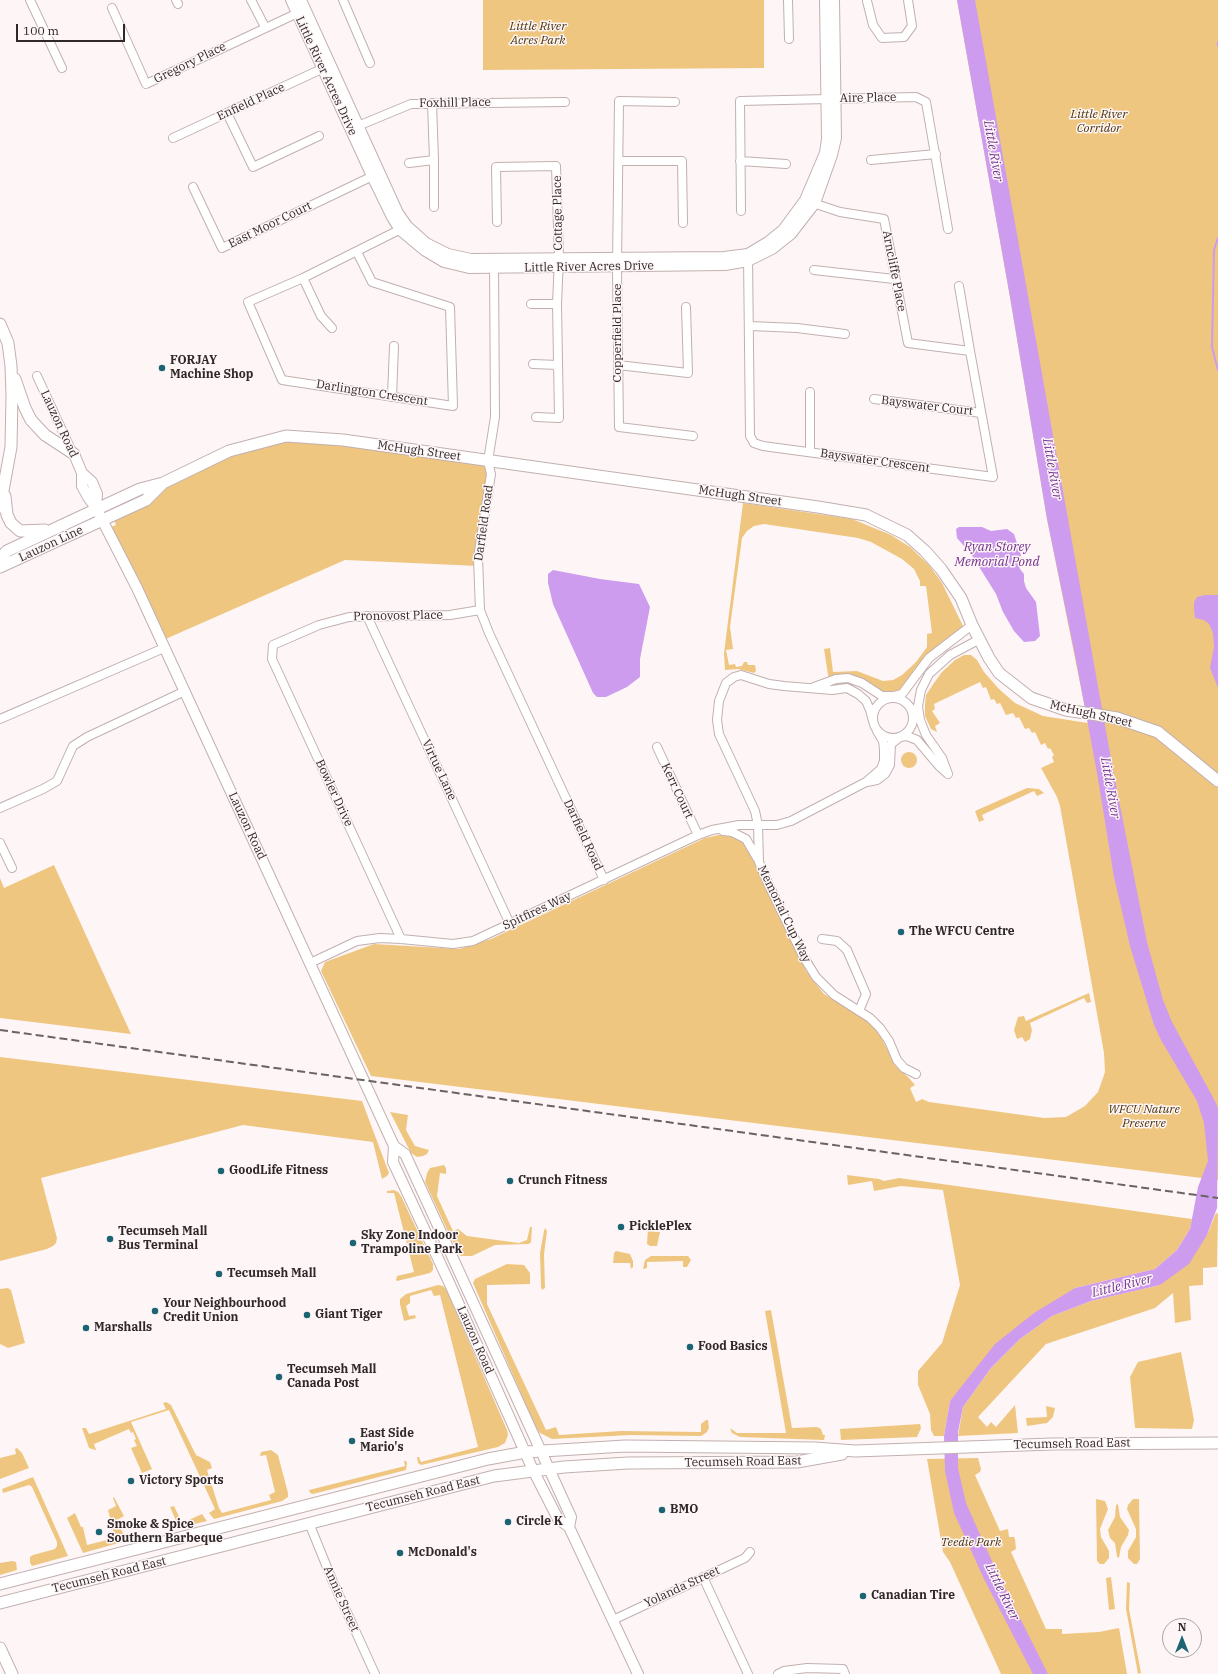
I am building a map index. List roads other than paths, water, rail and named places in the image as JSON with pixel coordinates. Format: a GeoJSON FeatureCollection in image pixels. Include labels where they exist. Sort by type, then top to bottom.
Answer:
{"type":"FeatureCollection","features":[{"type":"Feature","properties":{"kind":"main road"},"geometry":{"type":"LineString","coordinates":[[0,324],[8,343],[11,366],[11,447],[0,507]]}},
{"type":"Feature","properties":{"kind":"main road"},"geometry":{"type":"LineString","coordinates":[[11,366],[25,408],[31,420],[44,434],[74,454]]}},
{"type":"Feature","properties":{"kind":"main road","name":"McHugh Street"},"geometry":{"type":"LineString","coordinates":[[96,508],[140,489],[163,483],[229,451],[286,436],[343,440],[866,515],[907,535],[925,551],[941,569],[960,598],[972,625],[999,673],[1031,698],[1066,710],[1117,718],[1158,732],[1218,780]]}},
{"type":"Feature","properties":{"kind":"main road","name":"McHugh Street"},"geometry":{"type":"LineString","coordinates":[[102,520],[146,500],[163,483]]}},
{"type":"Feature","properties":{"kind":"main road"},"geometry":{"type":"LineString","coordinates":[[3,488],[11,523],[20,531],[49,530]]}},
{"type":"Feature","properties":{"kind":"main road","name":"Lauzon Line"},"geometry":{"type":"LineString","coordinates":[[0,558],[7,551],[96,508]]}},
{"type":"Feature","properties":{"kind":"main road","name":"Lauzon Line"},"geometry":{"type":"LineString","coordinates":[[0,567],[102,520]]}},
{"type":"Feature","properties":{"kind":"main road","name":"Tecumseh Road East"},"geometry":{"type":"LineString","coordinates":[[0,1584],[488,1459],[526,1452],[633,1446],[815,1448],[855,1451],[1060,1444],[1218,1443]]}},
{"type":"Feature","properties":{"kind":"main road","name":"Tecumseh Road East"},"geometry":{"type":"LineString","coordinates":[[0,1603],[494,1476],[548,1468],[628,1463],[798,1462],[855,1451]]}},
{"type":"Feature","properties":{"kind":"main road"},"geometry":{"type":"LineString","coordinates":[[0,1648],[12,1674]]}},
{"type":"Feature","properties":{"kind":"street"},"geometry":{"type":"LineString","coordinates":[[30,0],[62,68]]}},
{"type":"Feature","properties":{"kind":"street"},"geometry":{"type":"LineString","coordinates":[[251,0],[265,27]]}},
{"type":"Feature","properties":{"kind":"street","name":"Little River Acres Drive"},"geometry":{"type":"LineString","coordinates":[[291,0],[301,8],[326,67],[376,174],[392,217],[403,228],[426,243],[448,254],[494,263],[618,262],[748,257],[768,242],[783,230],[810,202],[825,153],[831,98],[834,0]]}},
{"type":"Feature","properties":{"kind":"street"},"geometry":{"type":"LineString","coordinates":[[343,0],[370,63]]}},
{"type":"Feature","properties":{"kind":"street"},"geometry":{"type":"LineString","coordinates":[[788,0],[789,39]]}},
{"type":"Feature","properties":{"kind":"street","name":"Little River Acres Drive"},"geometry":{"type":"LineString","coordinates":[[825,0],[831,98]]}},
{"type":"Feature","properties":{"kind":"street"},"geometry":{"type":"LineString","coordinates":[[867,2],[873,25],[882,38],[904,37],[912,26],[908,0]]}},
{"type":"Feature","properties":{"kind":"street","name":"Gregory Place"},"geometry":{"type":"LineString","coordinates":[[112,8],[146,84],[265,27],[301,8]]}},
{"type":"Feature","properties":{"kind":"street","name":"Enfield Place"},"geometry":{"type":"LineString","coordinates":[[173,138],[326,67]]}},
{"type":"Feature","properties":{"kind":"street","name":"Aire Place"},"geometry":{"type":"LineString","coordinates":[[741,211],[740,101],[916,97],[926,102],[948,229]]}},
{"type":"Feature","properties":{"kind":"street","name":"Copperfield Place"},"geometry":{"type":"LineString","coordinates":[[675,102],[619,100],[618,426],[692,436]]}},
{"type":"Feature","properties":{"kind":"street","name":"Foxhill Place"},"geometry":{"type":"LineString","coordinates":[[354,128],[411,104],[565,102]]}},
{"type":"Feature","properties":{"kind":"street"},"geometry":{"type":"LineString","coordinates":[[432,103],[434,207]]}},
{"type":"Feature","properties":{"kind":"street"},"geometry":{"type":"LineString","coordinates":[[227,113],[253,167],[319,136]]}},
{"type":"Feature","properties":{"kind":"street"},"geometry":{"type":"LineString","coordinates":[[871,160],[936,154]]}},
{"type":"Feature","properties":{"kind":"street"},"geometry":{"type":"LineString","coordinates":[[409,163],[434,160]]}},
{"type":"Feature","properties":{"kind":"street"},"geometry":{"type":"LineString","coordinates":[[619,162],[682,161],[683,223]]}},
{"type":"Feature","properties":{"kind":"street"},"geometry":{"type":"LineString","coordinates":[[740,161],[786,164]]}},
{"type":"Feature","properties":{"kind":"street","name":"Cottage Place"},"geometry":{"type":"LineString","coordinates":[[497,222],[496,167],[556,166],[559,418],[536,417]]}},
{"type":"Feature","properties":{"kind":"street","name":"East Moor Court"},"geometry":{"type":"LineString","coordinates":[[193,187],[222,248],[376,174]]}},
{"type":"Feature","properties":{"kind":"street","name":"Arncliffe Place"},"geometry":{"type":"LineString","coordinates":[[810,202],[840,212],[884,219],[894,279],[908,343],[970,351]]}},
{"type":"Feature","properties":{"kind":"street","name":"Darlington Crescent"},"geometry":{"type":"LineString","coordinates":[[357,252],[372,282],[450,307],[453,406],[282,380],[248,302],[304,278],[403,228]]}},
{"type":"Feature","properties":{"kind":"street","name":"Bayswater Crescent"},"geometry":{"type":"LineString","coordinates":[[748,257],[750,326],[750,436],[754,443],[763,446],[993,477],[959,286]]}},
{"type":"Feature","properties":{"kind":"street","name":"Darfield Road"},"geometry":{"type":"LineString","coordinates":[[494,263],[495,417],[488,461],[490,474],[478,558],[480,610],[492,640],[604,880]]}},
{"type":"Feature","properties":{"kind":"street"},"geometry":{"type":"LineString","coordinates":[[814,270],[894,279]]}},
{"type":"Feature","properties":{"kind":"street"},"geometry":{"type":"LineString","coordinates":[[304,278],[321,316],[332,328]]}},
{"type":"Feature","properties":{"kind":"street"},"geometry":{"type":"LineString","coordinates":[[531,304],[557,304]]}},
{"type":"Feature","properties":{"kind":"street"},"geometry":{"type":"LineString","coordinates":[[618,365],[688,373],[686,307]]}},
{"type":"Feature","properties":{"kind":"street"},"geometry":{"type":"LineString","coordinates":[[750,326],[796,328],[845,334]]}},
{"type":"Feature","properties":{"kind":"street"},"geometry":{"type":"LineString","coordinates":[[392,397],[394,346]]}},
{"type":"Feature","properties":{"kind":"street"},"geometry":{"type":"LineString","coordinates":[[533,364],[558,365]]}},
{"type":"Feature","properties":{"kind":"street","name":"Lauzon Road"},"geometry":{"type":"LineString","coordinates":[[37,376],[82,473],[92,482],[97,494],[96,508],[137,588],[394,1146],[393,1162],[533,1470],[558,1519],[569,1527],[638,1674]]}},
{"type":"Feature","properties":{"kind":"street"},"geometry":{"type":"LineString","coordinates":[[810,392],[810,452]]}},
{"type":"Feature","properties":{"kind":"street","name":"Bayswater Court"},"geometry":{"type":"LineString","coordinates":[[874,399],[981,413]]}},
{"type":"Feature","properties":{"kind":"street","name":"Pronovost Place"},"geometry":{"type":"LineString","coordinates":[[273,645],[319,625],[349,617],[450,615],[480,610]]}},
{"type":"Feature","properties":{"kind":"street","name":"Virtue Lane"},"geometry":{"type":"LineString","coordinates":[[367,616],[510,924]]}},
{"type":"Feature","properties":{"kind":"street"},"geometry":{"type":"LineString","coordinates":[[758,825],[777,824],[791,820],[866,782],[881,770],[884,761],[882,741],[873,721],[873,714],[877,705],[884,699],[902,694],[929,658],[972,625]]}},
{"type":"Feature","properties":{"kind":"street"},"geometry":{"type":"LineString","coordinates":[[866,782],[877,780],[885,774],[890,764],[891,744],[907,732],[912,725],[913,716],[918,706],[921,690],[929,674],[950,655],[980,639]]}},
{"type":"Feature","properties":{"kind":"street","name":"Bowler Drive"},"geometry":{"type":"LineString","coordinates":[[273,645],[272,659],[401,939]]}},
{"type":"Feature","properties":{"kind":"street"},"geometry":{"type":"LineString","coordinates":[[0,719],[164,648]]}},
{"type":"Feature","properties":{"kind":"street","name":"Memorial Cup Way"},"geometry":{"type":"LineString","coordinates":[[873,721],[866,701],[858,694],[847,688],[832,690],[769,684],[741,675],[734,677],[726,683],[720,702],[717,720],[719,734],[755,811],[758,825],[759,862],[803,956],[816,977],[834,995],[870,1018],[880,1028],[889,1040],[897,1060],[904,1068],[916,1074]]}},
{"type":"Feature","properties":{"kind":"street"},"geometry":{"type":"LineString","coordinates":[[813,688],[836,679],[848,678],[862,683],[882,696],[894,696],[903,699],[909,706],[913,716]]}},
{"type":"Feature","properties":{"kind":"street"},"geometry":{"type":"LineString","coordinates":[[0,808],[43,789],[57,781],[73,746],[87,737],[185,691]]}},
{"type":"Feature","properties":{"kind":"street"},"geometry":{"type":"LineString","coordinates":[[877,731],[882,735],[891,738],[907,736],[917,740],[939,766],[948,774],[942,758],[926,735],[920,720],[918,706]]}},
{"type":"Feature","properties":{"kind":"street","name":"Kerr Court"},"geometry":{"type":"LineString","coordinates":[[657,747],[698,835]]}},
{"type":"Feature","properties":{"kind":"street","name":"Spitfires Way"},"geometry":{"type":"LineString","coordinates":[[310,963],[357,941],[380,938],[453,944],[473,941],[698,835],[712,830],[742,825],[758,825]]}},
{"type":"Feature","properties":{"kind":"street"},"geometry":{"type":"LineString","coordinates":[[712,830],[732,832],[746,839],[759,862]]}},
{"type":"Feature","properties":{"kind":"street"},"geometry":{"type":"LineString","coordinates":[[0,843],[12,868]]}},
{"type":"Feature","properties":{"kind":"street"},"geometry":{"type":"LineString","coordinates":[[822,939],[837,941],[847,950],[866,994],[859,1011]]}},
{"type":"Feature","properties":{"kind":"street","name":"Lauzon Road"},"geometry":{"type":"LineString","coordinates":[[394,1146],[405,1154],[452,1254],[571,1517],[569,1527]]}},
{"type":"Feature","properties":{"kind":"street","name":"Annie Street"},"geometry":{"type":"LineString","coordinates":[[309,1523],[333,1582],[375,1674]]}},
{"type":"Feature","properties":{"kind":"street","name":"Yolanda Street"},"geometry":{"type":"LineString","coordinates":[[613,1620],[745,1558],[750,1552]]}},
{"type":"Feature","properties":{"kind":"street"},"geometry":{"type":"LineString","coordinates":[[703,1577],[748,1674]]}},
{"type":"Feature","properties":{"kind":"street"},"geometry":{"type":"LineString","coordinates":[[778,1674],[784,1671],[807,1668],[843,1669],[845,1674]]}},
{"type":"Feature","properties":{"kind":"water","name":"Little River"},"geometry":{"type":"Polygon","coordinates":[[[957,0],[975,0],[1113,770],[1147,942],[1163,1000],[1172,1022],[1218,1109],[1217,1208],[1207,1235],[1189,1264],[1160,1285],[1091,1301],[1052,1316],[1020,1339],[991,1368],[963,1407],[958,1432],[958,1468],[966,1503],[996,1570],[1048,1674],[1033,1674],[984,1579],[954,1513],[945,1471],[944,1436],[950,1401],[995,1344],[1034,1313],[1075,1288],[1155,1269],[1177,1250],[1190,1229],[1198,1187],[1208,1161],[1204,1123],[1197,1101],[1161,1040],[1154,1025],[1130,946],[1114,877],[1097,773],[1075,655],[1047,519],[1010,297],[957,0]]]}},
{"type":"Feature","properties":{"kind":"water","name":"Ryan Storey Memorial Pond"},"geometry":{"type":"Polygon","coordinates":[[[959,527],[982,527],[991,531],[1007,529],[1014,534],[1021,555],[1018,562],[1020,569],[1024,574],[1026,588],[1036,602],[1040,636],[1035,641],[1024,642],[1014,631],[1003,612],[996,594],[971,554],[957,538],[956,529],[959,527]]]}},
{"type":"Feature","properties":{"kind":"water"},"geometry":{"type":"Polygon","coordinates":[[[553,570],[600,579],[639,584],[650,607],[640,659],[640,677],[627,687],[606,697],[597,697],[593,693],[553,604],[548,583],[548,574],[553,570]]]}},
{"type":"Feature","properties":{"kind":"water"},"geometry":{"type":"Polygon","coordinates":[[[1205,595],[1218,595],[1218,688],[1210,668],[1214,647],[1213,633],[1209,624],[1204,620],[1195,618],[1194,602],[1197,597],[1205,595]]]}},
{"type":"Feature","properties":{"kind":"waterway"},"geometry":{"type":"LineString","coordinates":[[1218,238],[1214,250],[1212,347],[1218,370]]}},
{"type":"Feature","properties":{"kind":"railway"},"geometry":{"type":"LineString","coordinates":[[0,1030],[1218,1198]]}},
{"type":"Feature","properties":{"kind":"place","name":"FORJAY Machine Shop"},"geometry":{"type":"Point","coordinates":[162,368]}},
{"type":"Feature","properties":{"kind":"place","name":"The WFCU Centre"},"geometry":{"type":"Point","coordinates":[901,932]}},
{"type":"Feature","properties":{"kind":"place","name":"GoodLife Fitness"},"geometry":{"type":"Point","coordinates":[221,1171]}},
{"type":"Feature","properties":{"kind":"place","name":"Crunch Fitness"},"geometry":{"type":"Point","coordinates":[510,1181]}},
{"type":"Feature","properties":{"kind":"place","name":"PicklePlex"},"geometry":{"type":"Point","coordinates":[621,1227]}},
{"type":"Feature","properties":{"kind":"place","name":"Tecumseh Mall Bus Terminal"},"geometry":{"type":"Point","coordinates":[110,1239]}},
{"type":"Feature","properties":{"kind":"place","name":"Sky Zone Indoor Trampoline Park"},"geometry":{"type":"Point","coordinates":[353,1243]}},
{"type":"Feature","properties":{"kind":"place","name":"Tecumseh Mall"},"geometry":{"type":"Point","coordinates":[219,1274]}},
{"type":"Feature","properties":{"kind":"place","name":"Your Neighbourhood Credit Union"},"geometry":{"type":"Point","coordinates":[155,1311]}},
{"type":"Feature","properties":{"kind":"place","name":"Giant Tiger"},"geometry":{"type":"Point","coordinates":[307,1315]}},
{"type":"Feature","properties":{"kind":"place","name":"Marshalls"},"geometry":{"type":"Point","coordinates":[86,1328]}},
{"type":"Feature","properties":{"kind":"place","name":"Food Basics"},"geometry":{"type":"Point","coordinates":[690,1347]}},
{"type":"Feature","properties":{"kind":"place","name":"Tecumseh Mall Canada Post"},"geometry":{"type":"Point","coordinates":[279,1377]}},
{"type":"Feature","properties":{"kind":"place","name":"East Side Mario's"},"geometry":{"type":"Point","coordinates":[352,1441]}},
{"type":"Feature","properties":{"kind":"place","name":"Victory Sports"},"geometry":{"type":"Point","coordinates":[131,1481]}},
{"type":"Feature","properties":{"kind":"place","name":"BMO"},"geometry":{"type":"Point","coordinates":[662,1510]}},
{"type":"Feature","properties":{"kind":"place","name":"Circle K"},"geometry":{"type":"Point","coordinates":[508,1522]}},
{"type":"Feature","properties":{"kind":"place","name":"Smoke & Spice Southern Barbeque"},"geometry":{"type":"Point","coordinates":[99,1532]}},
{"type":"Feature","properties":{"kind":"place","name":"McDonald's"},"geometry":{"type":"Point","coordinates":[400,1553]}},
{"type":"Feature","properties":{"kind":"place","name":"Canadian Tire"},"geometry":{"type":"Point","coordinates":[863,1596]}},
{"type":"Feature","properties":{"kind":"park label","name":"Little River Acres Park"},"geometry":{"type":"Point","coordinates":[538,34]}},
{"type":"Feature","properties":{"kind":"park label","name":"Little River Corridor"},"geometry":{"type":"Point","coordinates":[1099,122]}},
{"type":"Feature","properties":{"kind":"park label","name":"WFCU Nature Preserve"},"geometry":{"type":"Point","coordinates":[1144,1117]}},
{"type":"Feature","properties":{"kind":"park label","name":"Teedie Park"},"geometry":{"type":"Point","coordinates":[971,1543]}}]}
